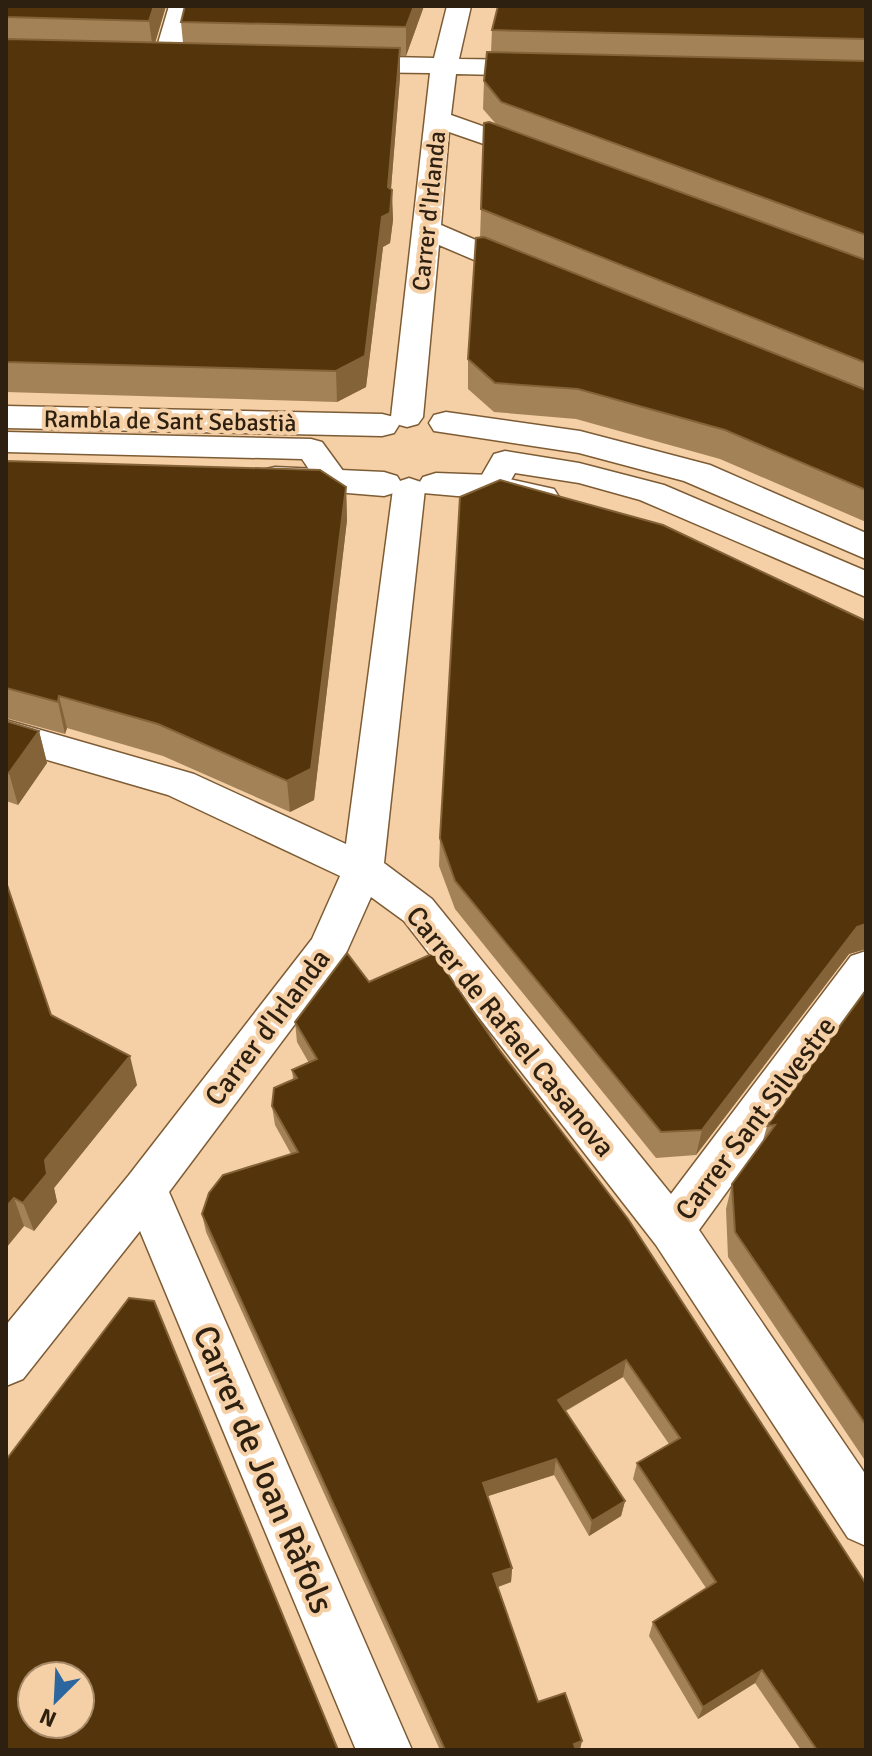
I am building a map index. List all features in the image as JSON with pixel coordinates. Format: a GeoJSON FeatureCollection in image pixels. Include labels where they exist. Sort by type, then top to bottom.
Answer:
{"type":"FeatureCollection","features":[{"type":"Feature","properties":{"kind":"street"},"geometry":{"type":"LineString","coordinates":[[166,60],[181,6]]}},
{"type":"Feature","properties":{"kind":"street","name":"Carrer d'Irlanda"},"geometry":{"type":"LineString","coordinates":[[394,421],[429,230],[444,66],[459,6]]}},
{"type":"Feature","properties":{"kind":"street"},"geometry":{"type":"LineString","coordinates":[[140,60],[197,61]]}},
{"type":"Feature","properties":{"kind":"street"},"geometry":{"type":"LineString","coordinates":[[318,63],[567,69]]}},
{"type":"Feature","properties":{"kind":"street"},"geometry":{"type":"LineString","coordinates":[[438,119],[555,161]]}},
{"type":"Feature","properties":{"kind":"street"},"geometry":{"type":"LineString","coordinates":[[429,230],[551,281]]}},
{"type":"Feature","properties":{"kind":"street","name":"Rambla de Sant Sebastià"},"geometry":{"type":"LineString","coordinates":[[6,417],[323,437]]}},
{"type":"Feature","properties":{"kind":"street"},"geometry":{"type":"LineString","coordinates":[[394,421],[368,430],[359,441],[356,453],[359,465],[369,475],[410,486],[466,468],[471,455],[469,443],[460,431],[446,423]]}},
{"type":"Feature","properties":{"kind":"street","name":"Rambla de Sant Sebastià"},"geometry":{"type":"LineString","coordinates":[[6,442],[323,437],[394,421],[446,423],[496,459],[566,502],[636,522],[794,591]]}},
{"type":"Feature","properties":{"kind":"street","name":"Rambla de Sant Sebastià"},"geometry":{"type":"LineString","coordinates":[[323,437],[333,479]]}},
{"type":"Feature","properties":{"kind":"street","name":"Rambla de Sant Sebastià"},"geometry":{"type":"LineString","coordinates":[[6,470],[333,479],[410,486],[496,459],[580,442],[697,473],[866,547]]}},
{"type":"Feature","properties":{"kind":"street","name":"Rambla de Sant Sebastià"},"geometry":{"type":"LineString","coordinates":[[496,459],[579,473],[652,492],[866,585]]}},
{"type":"Feature","properties":{"kind":"street","name":"Carrer d'Irlanda"},"geometry":{"type":"LineString","coordinates":[[6,1363],[145,1189],[328,948],[363,869],[410,486]]}},
{"type":"Feature","properties":{"kind":"street","name":"Carrer de Rafael Casanova"},"geometry":{"type":"LineString","coordinates":[[6,734],[180,784],[363,869],[418,910],[672,1230],[866,1520]]}},
{"type":"Feature","properties":{"kind":"street","name":"Carrer Sant Silvestre"},"geometry":{"type":"LineString","coordinates":[[672,1230],[866,968]]}},
{"type":"Feature","properties":{"kind":"street","name":"Carrer de Joan Ràfols"},"geometry":{"type":"LineString","coordinates":[[145,1189],[384,1750]]}},
{"type":"Feature","properties":{"kind":"building"},"geometry":{"type":"Polygon","coordinates":[[[6,6],[154,6],[149,21],[6,17],[6,6]]]}},
{"type":"Feature","properties":{"kind":"building"},"geometry":{"type":"Polygon","coordinates":[[[185,6],[414,6],[406,27],[181,22],[185,6]]]}},
{"type":"Feature","properties":{"kind":"building"},"geometry":{"type":"Polygon","coordinates":[[[498,6],[866,6],[866,39],[492,30],[498,6]]]}},
{"type":"Feature","properties":{"kind":"building"},"geometry":{"type":"Polygon","coordinates":[[[6,39],[400,48],[388,187],[392,190],[390,213],[382,217],[365,356],[336,371],[6,362],[6,39]]]}},
{"type":"Feature","properties":{"kind":"building"},"geometry":{"type":"Polygon","coordinates":[[[487,52],[866,61],[866,235],[501,102],[484,81],[487,52]]]}},
{"type":"Feature","properties":{"kind":"building"},"geometry":{"type":"Polygon","coordinates":[[[489,122],[866,260],[866,363],[481,209],[484,123],[489,122]]]}},
{"type":"Feature","properties":{"kind":"building"},"geometry":{"type":"Polygon","coordinates":[[[484,237],[866,390],[866,490],[725,430],[578,389],[495,383],[468,359],[476,238],[484,237]]]}},
{"type":"Feature","properties":{"kind":"building"},"geometry":{"type":"Polygon","coordinates":[[[6,461],[320,470],[346,487],[311,769],[287,781],[158,724],[59,696],[58,702],[6,688],[6,461]]]}},
{"type":"Feature","properties":{"kind":"building"},"geometry":{"type":"Polygon","coordinates":[[[500,480],[663,525],[866,621],[866,924],[857,927],[702,1130],[661,1132],[455,881],[440,838],[460,497],[500,480]]]}},
{"type":"Feature","properties":{"kind":"building"},"geometry":{"type":"Polygon","coordinates":[[[6,721],[39,731],[9,773],[6,772],[6,721]]]}},
{"type":"Feature","properties":{"kind":"building"},"geometry":{"type":"Polygon","coordinates":[[[6,882],[51,1015],[130,1056],[45,1160],[47,1174],[23,1203],[14,1198],[6,1207],[6,882]]]}},
{"type":"Feature","properties":{"kind":"building"},"geometry":{"type":"Polygon","coordinates":[[[347,953],[369,982],[434,953],[498,1048],[628,1219],[866,1584],[866,1750],[817,1750],[762,1670],[703,1707],[653,1622],[716,1582],[637,1463],[680,1438],[626,1360],[558,1400],[625,1501],[592,1521],[556,1459],[483,1483],[512,1568],[493,1574],[538,1702],[565,1693],[582,1741],[574,1744],[576,1750],[445,1750],[202,1214],[209,1193],[223,1175],[298,1152],[272,1106],[274,1088],[297,1078],[292,1070],[317,1059],[295,1022],[347,953]]]}},
{"type":"Feature","properties":{"kind":"building"},"geometry":{"type":"Polygon","coordinates":[[[866,990],[866,1425],[735,1232],[732,1184],[775,1125],[767,1126],[866,990]]]}},
{"type":"Feature","properties":{"kind":"building"},"geometry":{"type":"Polygon","coordinates":[[[129,1298],[154,1301],[338,1750],[6,1750],[6,1460],[129,1298]]]}}]}
